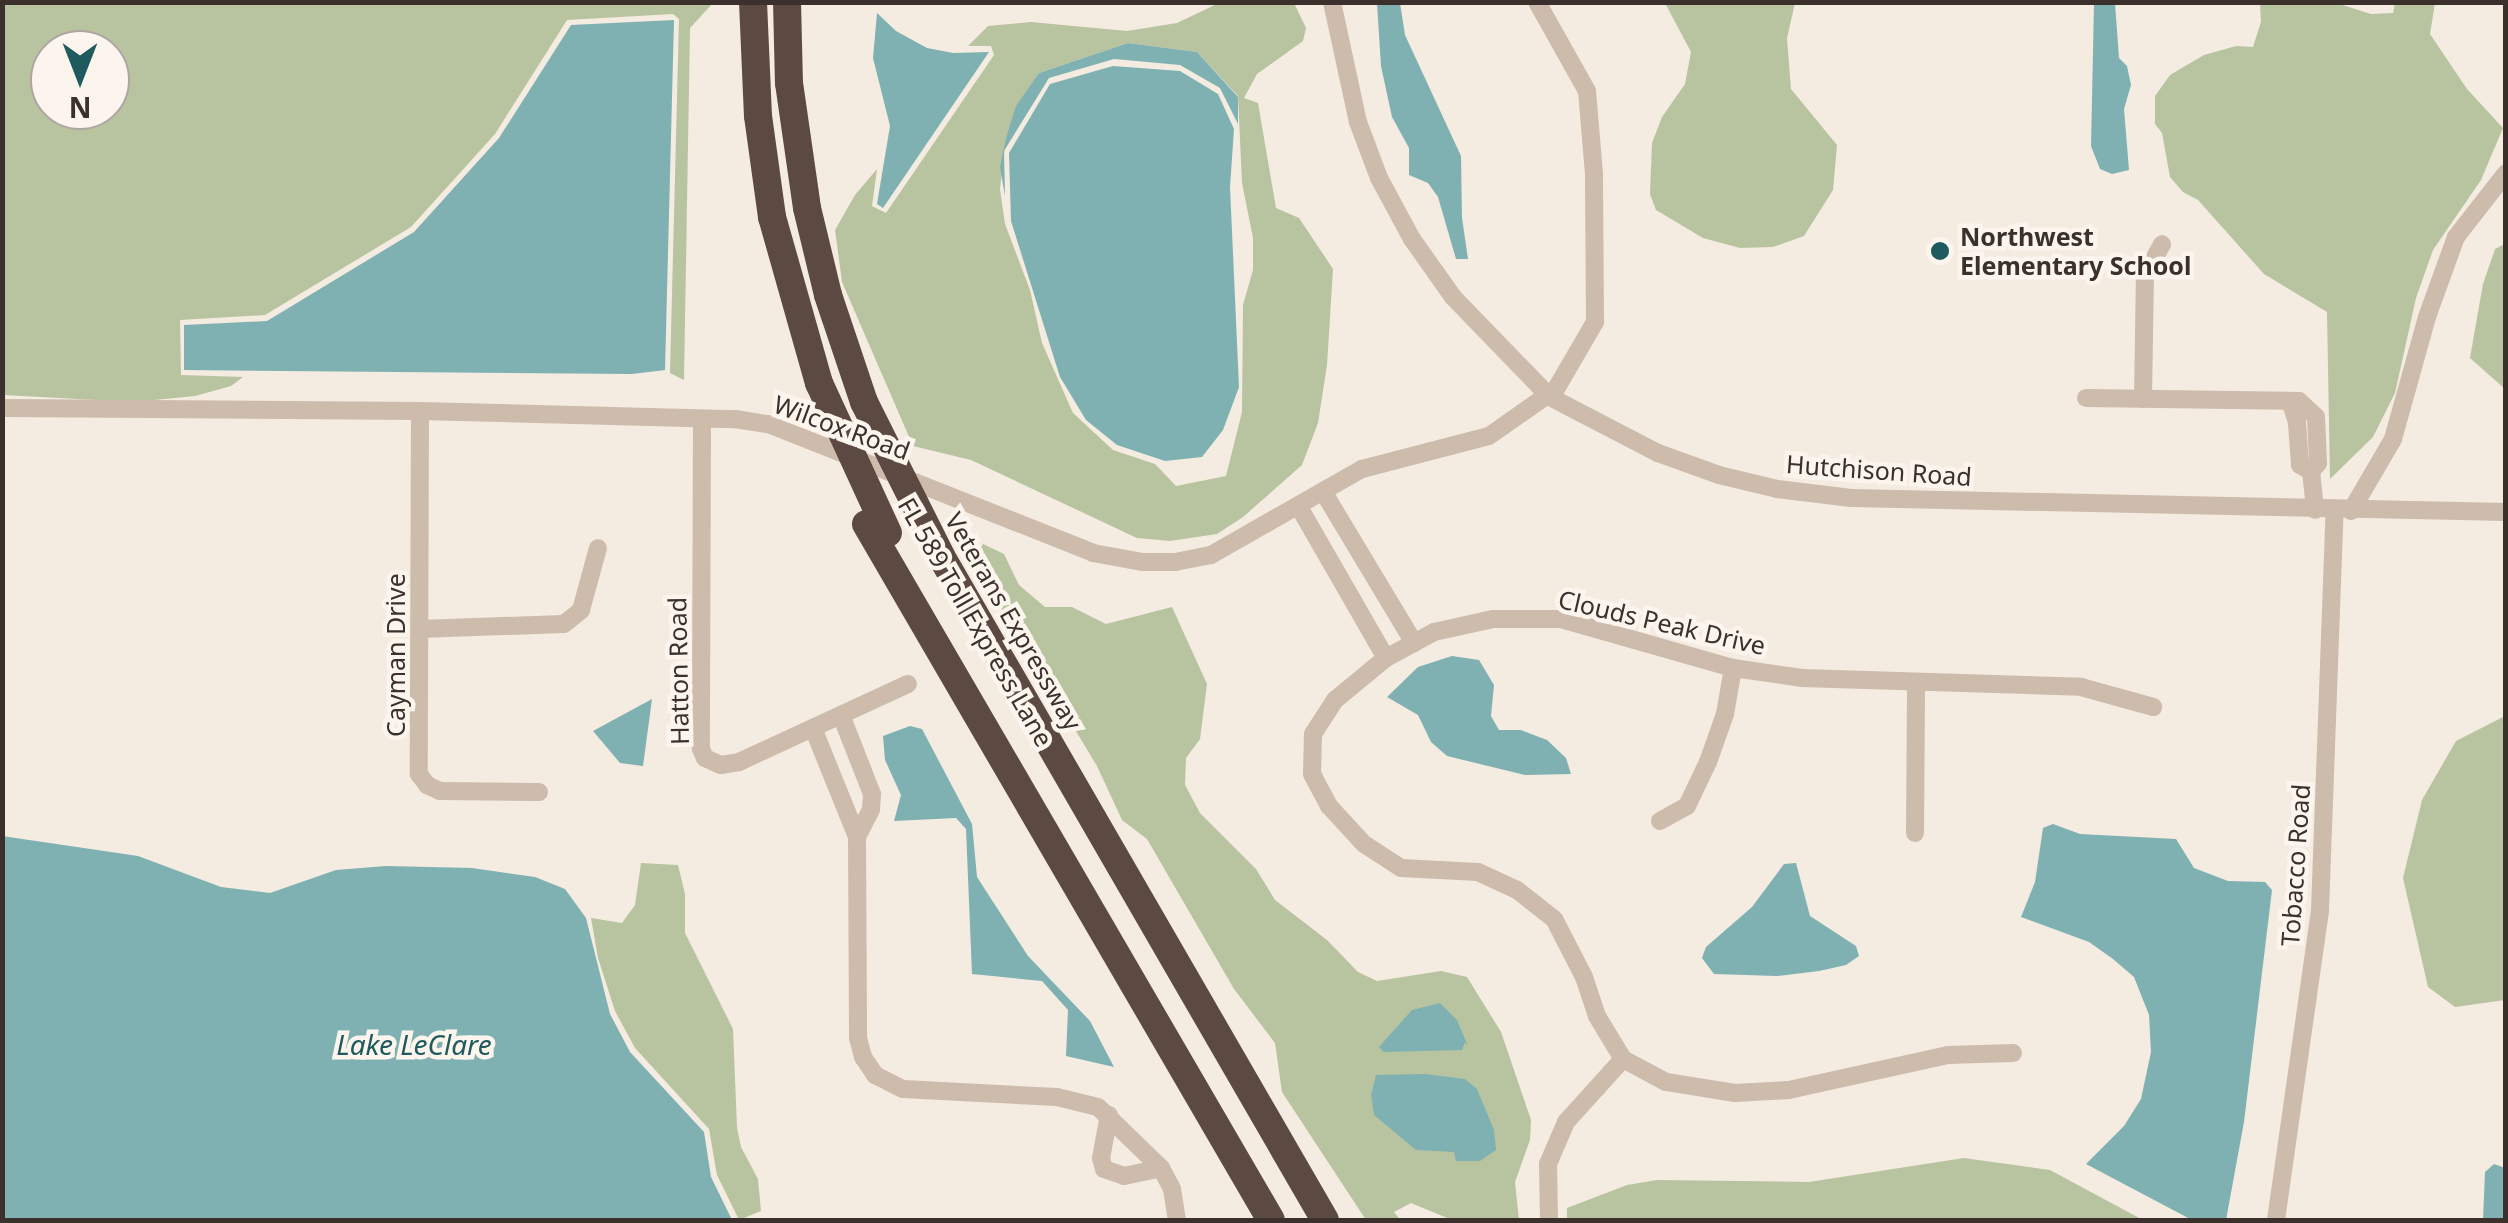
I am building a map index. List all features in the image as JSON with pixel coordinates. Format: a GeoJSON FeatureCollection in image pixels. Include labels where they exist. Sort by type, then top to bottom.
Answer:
{"type":"FeatureCollection","features":[{"type":"Feature","properties":{"kind":"highway"},"geometry":{"type":"LineString","coordinates":[[740,2],[744,119],[759,220],[811,379],[877,528],[1271,1220]]}},
{"type":"Feature","properties":{"kind":"highway"},"geometry":{"type":"LineString","coordinates":[[753,2],[758,116],[772,217],[811,379]]}},
{"type":"Feature","properties":{"kind":"highway","name":"Veterans Expressway"},"geometry":{"type":"LineString","coordinates":[[787,2],[793,118],[812,235],[864,402],[941,556],[1325,1220]]}},
{"type":"Feature","properties":{"kind":"highway","name":"FL 589 Toll Express Lane"},"geometry":{"type":"LineString","coordinates":[[877,528],[1287,1220]]}},
{"type":"Feature","properties":{"kind":"street","name":"Hutchison Road"},"geometry":{"type":"LineString","coordinates":[[1332,2],[1358,122],[1379,178],[1412,239],[1452,296],[1550,397],[1658,453],[1718,475],[1777,489],[1852,498],[2506,512]]}},
{"type":"Feature","properties":{"kind":"street"},"geometry":{"type":"LineString","coordinates":[[1537,2],[1587,91],[1594,174],[1595,322],[1550,397]]}},
{"type":"Feature","properties":{"kind":"street","name":"Tobacco Road"},"geometry":{"type":"LineString","coordinates":[[2276,1220],[2320,910],[2343,510],[2393,438],[2427,317],[2456,238],[2506,172]]}},
{"type":"Feature","properties":{"kind":"street"},"geometry":{"type":"LineString","coordinates":[[2143,399],[2145,275],[2162,244]]}},
{"type":"Feature","properties":{"kind":"street","name":"Wilcox Road"},"geometry":{"type":"LineString","coordinates":[[2,408],[420,410],[768,424],[1094,553],[1142,562],[1175,562],[1211,554],[1362,469],[1489,436],[1550,397]]}},
{"type":"Feature","properties":{"kind":"street"},"geometry":{"type":"LineString","coordinates":[[2086,398],[2298,401],[2316,417],[2318,464],[2311,471]]}},
{"type":"Feature","properties":{"kind":"street"},"geometry":{"type":"LineString","coordinates":[[2291,402],[2298,423],[2300,465],[2311,471]]}},
{"type":"Feature","properties":{"kind":"street","name":"Cayman Drive"},"geometry":{"type":"LineString","coordinates":[[420,410],[420,774],[427,785],[440,791],[539,792]]}},
{"type":"Feature","properties":{"kind":"street","name":"Hatton Road"},"geometry":{"type":"LineString","coordinates":[[702,420],[701,749],[712,764],[729,765],[908,684]]}},
{"type":"Feature","properties":{"kind":"street"},"geometry":{"type":"LineString","coordinates":[[2298,450],[2318,448]]}},
{"type":"Feature","properties":{"kind":"street"},"geometry":{"type":"LineString","coordinates":[[2311,471],[2315,510]]}},
{"type":"Feature","properties":{"kind":"street"},"geometry":{"type":"LineString","coordinates":[[1324,493],[1414,643]]}},
{"type":"Feature","properties":{"kind":"street"},"geometry":{"type":"LineString","coordinates":[[1299,507],[1386,658]]}},
{"type":"Feature","properties":{"kind":"street"},"geometry":{"type":"LineString","coordinates":[[420,629],[564,624],[581,610],[598,548]]}},
{"type":"Feature","properties":{"kind":"street"},"geometry":{"type":"LineString","coordinates":[[1363,615],[1375,616],[1383,609],[1386,595]]}},
{"type":"Feature","properties":{"kind":"street","name":"Clouds Peak Drive"},"geometry":{"type":"LineString","coordinates":[[2014,1052],[1948,1056],[1789,1090],[1735,1093],[1666,1082],[1624,1058],[1597,1016],[1584,977],[1554,919],[1517,890],[1478,872],[1402,868],[1364,844],[1329,806],[1312,774],[1314,734],[1335,700],[1386,658],[1434,632],[1493,620],[1561,619],[1733,668],[1802,678],[2082,687],[2154,707]]}},
{"type":"Feature","properties":{"kind":"street"},"geometry":{"type":"LineString","coordinates":[[1660,821],[1686,806],[1708,762],[1725,714],[1733,668]]}},
{"type":"Feature","properties":{"kind":"street"},"geometry":{"type":"LineString","coordinates":[[1916,682],[1916,832]]}},
{"type":"Feature","properties":{"kind":"street"},"geometry":{"type":"LineString","coordinates":[[840,715],[872,800],[857,837]]}},
{"type":"Feature","properties":{"kind":"street"},"geometry":{"type":"LineString","coordinates":[[813,728],[857,837],[858,1038],[863,1057],[875,1075],[903,1089],[1078,1100],[1109,1115],[1161,1168],[1172,1189],[1176,1220]]}},
{"type":"Feature","properties":{"kind":"street"},"geometry":{"type":"LineString","coordinates":[[836,780],[863,770]]}},
{"type":"Feature","properties":{"kind":"street"},"geometry":{"type":"LineString","coordinates":[[1549,1220],[1548,1164],[1566,1122],[1624,1058]]}},
{"type":"Feature","properties":{"kind":"street"},"geometry":{"type":"LineString","coordinates":[[1109,1115],[1101,1158],[1104,1169],[1124,1176],[1161,1168]]}},
{"type":"Feature","properties":{"kind":"green space"},"geometry":{"type":"Polygon","coordinates":[[[2,3],[713,3],[690,28],[684,380],[670,373],[679,19],[673,14],[567,20],[495,134],[411,227],[265,315],[180,320],[181,375],[243,377],[231,386],[195,396],[134,402],[3,395],[2,3]]]}},
{"type":"Feature","properties":{"kind":"green space"},"geometry":{"type":"Polygon","coordinates":[[[1219,3],[1294,3],[1306,28],[1303,41],[1257,74],[1244,98],[1258,103],[1276,208],[1299,218],[1333,269],[1327,365],[1318,423],[1302,465],[1243,517],[1217,534],[1170,541],[1137,538],[971,460],[913,446],[842,282],[835,230],[855,195],[877,169],[872,206],[886,213],[994,55],[991,46],[968,46],[988,26],[1031,22],[1127,31],[1177,23],[1219,3]],[[1128,43],[1039,73],[1006,138],[1000,189],[1005,224],[1030,290],[1042,343],[1073,413],[1113,450],[1155,464],[1176,486],[1226,476],[1242,412],[1243,305],[1253,270],[1253,238],[1242,183],[1238,96],[1197,52],[1128,43]]]}},
{"type":"Feature","properties":{"kind":"green space"},"geometry":{"type":"Polygon","coordinates":[[[1665,3],[1795,3],[1787,38],[1791,89],[1837,145],[1833,190],[1804,236],[1773,247],[1740,248],[1703,238],[1656,210],[1650,194],[1652,143],[1662,117],[1685,84],[1691,52],[1665,3]]]}},
{"type":"Feature","properties":{"kind":"green space"},"geometry":{"type":"Polygon","coordinates":[[[2260,3],[2336,3],[2371,14],[2393,13],[2395,3],[2435,3],[2430,34],[2467,89],[2503,128],[2481,180],[2433,250],[2416,298],[2395,393],[2373,437],[2330,479],[2327,312],[2264,274],[2198,200],[2183,192],[2170,177],[2162,133],[2155,124],[2155,96],[2170,75],[2204,55],[2236,46],[2253,47],[2261,22],[2260,3]]]}},
{"type":"Feature","properties":{"kind":"green space"},"geometry":{"type":"Polygon","coordinates":[[[2505,244],[2505,389],[2470,358],[2483,284],[2495,249],[2505,244]]]}},
{"type":"Feature","properties":{"kind":"green space"},"geometry":{"type":"Polygon","coordinates":[[[983,544],[1004,554],[1019,585],[1045,607],[1072,607],[1106,624],[1172,607],[1207,684],[1200,739],[1186,758],[1185,785],[1200,813],[1256,869],[1275,900],[1327,940],[1358,972],[1377,981],[1441,971],[1467,977],[1501,1032],[1531,1120],[1530,1140],[1515,1182],[1519,1220],[1452,1220],[1411,1203],[1394,1212],[1400,1220],[1366,1220],[1282,1092],[1275,1043],[1234,989],[1147,839],[1122,820],[1097,766],[1039,670],[1025,631],[996,604],[972,563],[983,544]]]}},
{"type":"Feature","properties":{"kind":"green space"},"geometry":{"type":"Polygon","coordinates":[[[2505,716],[2505,1000],[2455,1007],[2428,987],[2403,878],[2422,800],[2456,741],[2505,716]]]}},
{"type":"Feature","properties":{"kind":"green space"},"geometry":{"type":"Polygon","coordinates":[[[641,863],[678,865],[685,894],[685,933],[733,1029],[737,1128],[741,1147],[758,1179],[761,1211],[739,1220],[717,1175],[709,1129],[635,1048],[615,1011],[598,958],[591,918],[622,923],[635,905],[641,863]]]}},
{"type":"Feature","properties":{"kind":"green space"},"geometry":{"type":"Polygon","coordinates":[[[1964,1158],[2050,1170],[2143,1220],[1567,1220],[1567,1208],[1627,1185],[1657,1180],[1809,1182],[1964,1158]]]}},
{"type":"Feature","properties":{"kind":"water"},"geometry":{"type":"Polygon","coordinates":[[[1377,3],[1400,3],[1405,35],[1461,156],[1462,218],[1468,259],[1456,259],[1438,197],[1428,183],[1409,175],[1409,148],[1392,117],[1381,66],[1377,3]]]}},
{"type":"Feature","properties":{"kind":"water"},"geometry":{"type":"Polygon","coordinates":[[[2094,3],[2115,3],[2119,58],[2127,66],[2131,85],[2124,109],[2129,170],[2112,174],[2100,169],[2091,146],[2094,3]]]}},
{"type":"Feature","properties":{"kind":"water"},"geometry":{"type":"Polygon","coordinates":[[[877,13],[896,31],[927,48],[953,53],[989,52],[883,208],[877,204],[890,126],[873,58],[877,13]]]}},
{"type":"Feature","properties":{"kind":"water"},"geometry":{"type":"Polygon","coordinates":[[[674,20],[665,370],[632,374],[184,370],[184,325],[267,321],[414,232],[499,138],[571,25],[674,20]]]}},
{"type":"Feature","properties":{"kind":"water"},"geometry":{"type":"Polygon","coordinates":[[[1128,43],[1197,52],[1238,97],[1238,124],[1220,88],[1180,65],[1114,59],[1049,78],[1004,151],[1005,196],[1000,167],[1006,138],[1016,106],[1039,73],[1128,43]]]}},
{"type":"Feature","properties":{"kind":"water"},"geometry":{"type":"Polygon","coordinates":[[[1113,66],[1180,71],[1218,94],[1234,129],[1230,187],[1239,387],[1223,430],[1202,457],[1165,461],[1117,445],[1086,420],[1060,377],[1011,221],[1009,153],[1050,84],[1113,66]]]}},
{"type":"Feature","properties":{"kind":"water"},"geometry":{"type":"Polygon","coordinates":[[[1452,656],[1479,660],[1494,685],[1491,716],[1499,730],[1521,730],[1547,740],[1566,758],[1571,774],[1525,775],[1447,756],[1431,742],[1418,715],[1387,697],[1418,667],[1452,656]]]}},
{"type":"Feature","properties":{"kind":"water"},"geometry":{"type":"Polygon","coordinates":[[[652,699],[643,766],[620,763],[593,731],[652,699]]]}},
{"type":"Feature","properties":{"kind":"water"},"geometry":{"type":"Polygon","coordinates":[[[910,726],[922,729],[972,824],[977,877],[1028,956],[1090,1021],[1114,1067],[1066,1056],[1068,1010],[1042,981],[972,974],[966,829],[956,818],[894,821],[901,795],[885,760],[883,736],[910,726]]]}},
{"type":"Feature","properties":{"kind":"water"},"geometry":{"type":"Polygon","coordinates":[[[2053,824],[2080,834],[2176,839],[2194,868],[2228,881],[2265,882],[2272,890],[2244,1122],[2226,1220],[2192,1220],[2086,1164],[2124,1126],[2141,1099],[2151,1052],[2149,1015],[2134,977],[2113,959],[2089,942],[2021,917],[2035,882],[2043,828],[2053,824]]]}},
{"type":"Feature","properties":{"kind":"water","name":"Lake LeClare"},"geometry":{"type":"Polygon","coordinates":[[[2,836],[138,856],[221,887],[270,893],[336,870],[386,866],[472,868],[535,877],[565,889],[586,918],[610,1014],[630,1052],[704,1132],[711,1177],[732,1220],[3,1220],[2,836]]]}},
{"type":"Feature","properties":{"kind":"water"},"geometry":{"type":"Polygon","coordinates":[[[1796,863],[1810,916],[1856,946],[1859,956],[1846,965],[1819,971],[1777,976],[1714,974],[1702,958],[1706,947],[1752,907],[1784,864],[1796,863]]]}},
{"type":"Feature","properties":{"kind":"water"},"geometry":{"type":"Polygon","coordinates":[[[1440,1003],[1457,1020],[1468,1046],[1465,1042],[1462,1050],[1384,1052],[1379,1047],[1412,1010],[1440,1003]]]}},
{"type":"Feature","properties":{"kind":"water"},"geometry":{"type":"Polygon","coordinates":[[[1425,1074],[1465,1079],[1477,1089],[1494,1130],[1496,1150],[1480,1161],[1456,1161],[1454,1152],[1416,1150],[1374,1115],[1371,1095],[1376,1075],[1425,1074]]]}},
{"type":"Feature","properties":{"kind":"water"},"geometry":{"type":"Polygon","coordinates":[[[2494,1164],[2505,1168],[2505,1220],[2483,1220],[2485,1172],[2494,1164]]]}},
{"type":"Feature","properties":{"kind":"place","name":"Northwest Elementary School"},"geometry":{"type":"Point","coordinates":[1940,251]}}]}
